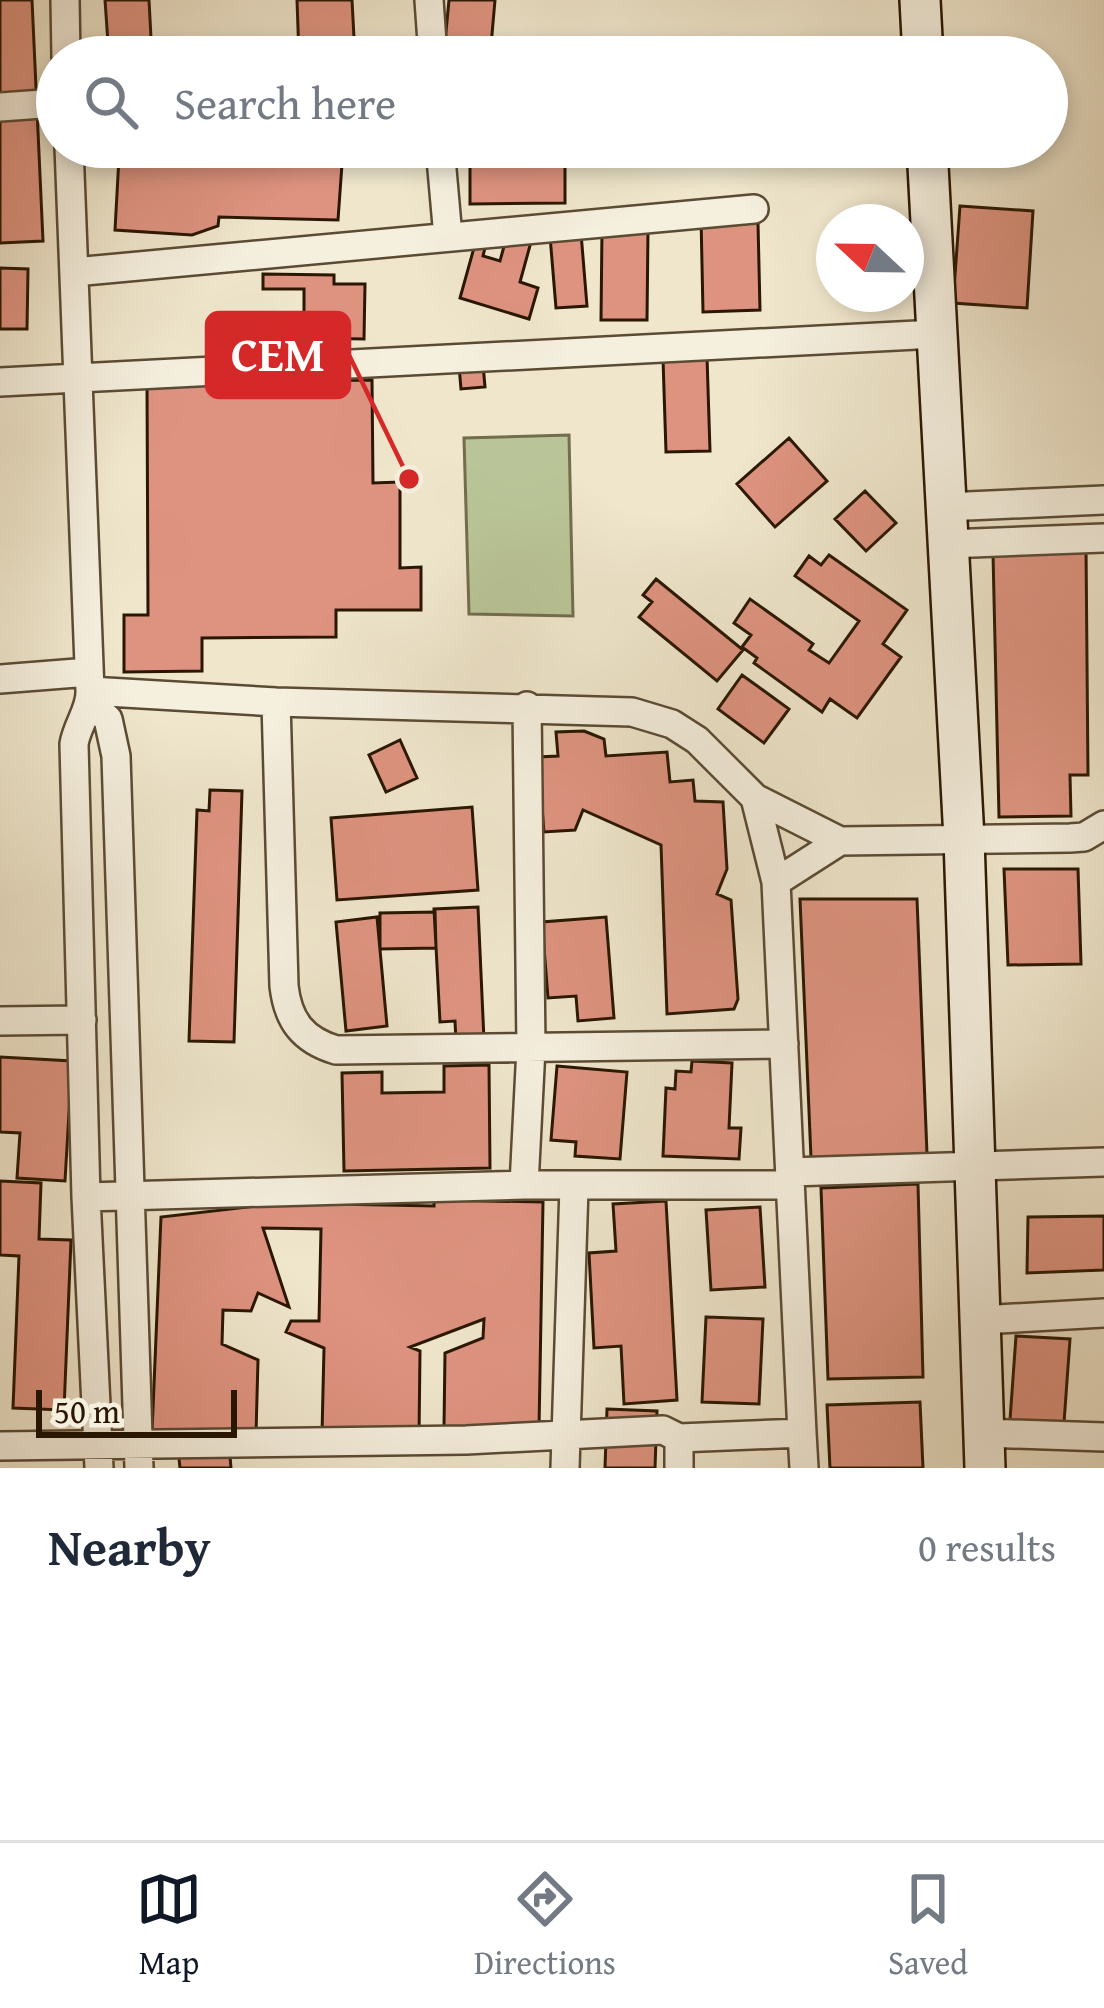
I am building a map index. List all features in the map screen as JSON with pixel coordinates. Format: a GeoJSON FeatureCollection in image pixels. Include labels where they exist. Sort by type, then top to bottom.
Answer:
{"type":"FeatureCollection","features":[{"type":"Feature","properties":{"kind":"main road"},"geometry":{"type":"LineString","coordinates":[[920,0],[922,36]]}},
{"type":"Feature","properties":{"kind":"main road"},"geometry":{"type":"LineString","coordinates":[[928,168],[964,839],[984,1450]]}},
{"type":"Feature","properties":{"kind":"street"},"geometry":{"type":"LineString","coordinates":[[64,0],[65,36]]}},
{"type":"Feature","properties":{"kind":"street"},"geometry":{"type":"LineString","coordinates":[[429,0],[432,36]]}},
{"type":"Feature","properties":{"kind":"street"},"geometry":{"type":"LineString","coordinates":[[0,107],[36,105]]}},
{"type":"Feature","properties":{"kind":"street"},"geometry":{"type":"LineString","coordinates":[[70,168],[90,688],[74,744],[98,1457]]}},
{"type":"Feature","properties":{"kind":"street"},"geometry":{"type":"LineString","coordinates":[[442,168],[448,237]]}},
{"type":"Feature","properties":{"kind":"street"},"geometry":{"type":"LineString","coordinates":[[74,272],[754,209]]}},
{"type":"Feature","properties":{"kind":"street"},"geometry":{"type":"LineString","coordinates":[[0,382],[936,334]]}},
{"type":"Feature","properties":{"kind":"street"},"geometry":{"type":"LineString","coordinates":[[1103,500],[1104,539],[946,526],[1103,500]]}},
{"type":"Feature","properties":{"kind":"street"},"geometry":{"type":"LineString","coordinates":[[0,679],[276,702],[632,712],[672,724],[697,740],[755,798],[840,841],[1070,838],[1102,830]]}},
{"type":"Feature","properties":{"kind":"street"},"geometry":{"type":"LineString","coordinates":[[90,688],[108,719],[116,756],[139,1457]]}},
{"type":"Feature","properties":{"kind":"street"},"geometry":{"type":"LineString","coordinates":[[276,702],[284,986],[292,1021],[304,1035],[336,1050],[784,1043]]}},
{"type":"Feature","properties":{"kind":"street"},"geometry":{"type":"LineString","coordinates":[[524,1185],[531,1048],[527,706]]}},
{"type":"Feature","properties":{"kind":"street"},"geometry":{"type":"LineString","coordinates":[[755,798],[776,882],[804,1468]]}},
{"type":"Feature","properties":{"kind":"street"},"geometry":{"type":"LineString","coordinates":[[776,882],[840,841]]}},
{"type":"Feature","properties":{"kind":"street"},"geometry":{"type":"LineString","coordinates":[[0,1021],[82,1020]]}},
{"type":"Feature","properties":{"kind":"street"},"geometry":{"type":"LineString","coordinates":[[86,1197],[574,1187],[1104,1162]]}},
{"type":"Feature","properties":{"kind":"street"},"geometry":{"type":"LineString","coordinates":[[565,1468],[574,1187]]}},
{"type":"Feature","properties":{"kind":"street"},"geometry":{"type":"LineString","coordinates":[[980,1320],[1104,1313]]}},
{"type":"Feature","properties":{"kind":"street"},"geometry":{"type":"LineString","coordinates":[[0,1446],[139,1457],[663,1430],[679,1438],[802,1433]]}},
{"type":"Feature","properties":{"kind":"street"},"geometry":{"type":"LineString","coordinates":[[984,1450],[1104,1437]]}},
{"type":"Feature","properties":{"kind":"street"},"geometry":{"type":"LineString","coordinates":[[679,1438],[679,1468]]}},
{"type":"Feature","properties":{"kind":"green space"},"geometry":{"type":"Polygon","coordinates":[[[569,435],[573,616],[469,614],[464,438],[569,435]]]}},
{"type":"Feature","properties":{"kind":"building"},"geometry":{"type":"Polygon","coordinates":[[[0,0],[32,0],[36,168],[40,168],[43,241],[0,243],[0,0]]]}},
{"type":"Feature","properties":{"kind":"building"},"geometry":{"type":"Polygon","coordinates":[[[105,0],[149,0],[151,36],[108,36],[105,0]]]}},
{"type":"Feature","properties":{"kind":"building"},"geometry":{"type":"Polygon","coordinates":[[[297,0],[352,0],[354,36],[298,36],[297,0]]]}},
{"type":"Feature","properties":{"kind":"building"},"geometry":{"type":"Polygon","coordinates":[[[449,0],[495,0],[492,36],[446,36],[449,0]]]}},
{"type":"Feature","properties":{"kind":"building"},"geometry":{"type":"Polygon","coordinates":[[[118,168],[342,168],[338,220],[219,217],[218,226],[192,235],[115,230],[118,168]]]}},
{"type":"Feature","properties":{"kind":"building"},"geometry":{"type":"Polygon","coordinates":[[[470,168],[565,168],[565,203],[470,204],[470,168]]]}},
{"type":"Feature","properties":{"kind":"building"},"geometry":{"type":"Polygon","coordinates":[[[960,206],[1033,211],[1027,308],[953,303],[960,206]]]}},
{"type":"Feature","properties":{"kind":"building"},"geometry":{"type":"Polygon","coordinates":[[[701,217],[758,223],[760,310],[703,312],[701,217]]]}},
{"type":"Feature","properties":{"kind":"building"},"geometry":{"type":"Polygon","coordinates":[[[602,230],[648,230],[647,320],[601,320],[602,230]]]}},
{"type":"Feature","properties":{"kind":"building"},"geometry":{"type":"Polygon","coordinates":[[[581,233],[587,306],[556,308],[550,236],[581,233]]]}},
{"type":"Feature","properties":{"kind":"building"},"geometry":{"type":"Polygon","coordinates":[[[507,235],[531,242],[520,282],[538,288],[529,319],[460,298],[477,237],[487,240],[483,256],[500,261],[507,235]]]}},
{"type":"Feature","properties":{"kind":"building"},"geometry":{"type":"Polygon","coordinates":[[[0,268],[28,269],[27,329],[0,329],[0,268]]]}},
{"type":"Feature","properties":{"kind":"building"},"geometry":{"type":"Polygon","coordinates":[[[263,274],[334,275],[334,284],[365,284],[364,339],[304,338],[304,289],[263,289],[263,274]]]}},
{"type":"Feature","properties":{"kind":"building"},"geometry":{"type":"Polygon","coordinates":[[[707,357],[710,451],[666,452],[663,359],[707,357]]]}},
{"type":"Feature","properties":{"kind":"building"},"geometry":{"type":"Polygon","coordinates":[[[483,364],[485,387],[461,389],[459,366],[483,364]]]}},
{"type":"Feature","properties":{"kind":"building"},"geometry":{"type":"Polygon","coordinates":[[[372,380],[373,483],[400,482],[400,568],[421,567],[421,610],[336,610],[336,637],[202,638],[202,671],[124,672],[124,615],[148,615],[147,382],[372,380]]]}},
{"type":"Feature","properties":{"kind":"building"},"geometry":{"type":"Polygon","coordinates":[[[789,438],[827,481],[775,527],[737,484],[789,438]]]}},
{"type":"Feature","properties":{"kind":"building"},"geometry":{"type":"Polygon","coordinates":[[[865,491],[896,523],[866,551],[835,519],[865,491]]]}},
{"type":"Feature","properties":{"kind":"building"},"geometry":{"type":"Polygon","coordinates":[[[1086,547],[1088,775],[1070,775],[1071,816],[999,817],[993,554],[1086,547]]]}},
{"type":"Feature","properties":{"kind":"building"},"geometry":{"type":"Polygon","coordinates":[[[829,555],[907,610],[883,644],[901,657],[857,718],[830,699],[822,712],[754,663],[757,658],[742,647],[751,635],[734,623],[750,599],[813,644],[809,650],[829,663],[859,621],[795,576],[809,556],[821,565],[829,555]]]}},
{"type":"Feature","properties":{"kind":"building"},"geometry":{"type":"Polygon","coordinates":[[[656,579],[743,650],[717,681],[639,617],[652,602],[643,595],[656,579]]]}},
{"type":"Feature","properties":{"kind":"building"},"geometry":{"type":"Polygon","coordinates":[[[742,675],[789,709],[764,743],[718,709],[742,675]]]}},
{"type":"Feature","properties":{"kind":"building"},"geometry":{"type":"Polygon","coordinates":[[[584,731],[604,739],[606,756],[667,752],[670,782],[693,780],[695,801],[723,802],[727,869],[717,894],[731,900],[738,999],[734,1009],[667,1014],[661,845],[583,810],[575,830],[544,832],[538,757],[558,756],[556,732],[584,731]]]}},
{"type":"Feature","properties":{"kind":"building"},"geometry":{"type":"Polygon","coordinates":[[[400,740],[417,778],[386,792],[369,755],[400,740]]]}},
{"type":"Feature","properties":{"kind":"building"},"geometry":{"type":"Polygon","coordinates":[[[210,790],[242,791],[234,1042],[189,1041],[197,810],[209,811],[210,790]]]}},
{"type":"Feature","properties":{"kind":"building"},"geometry":{"type":"Polygon","coordinates":[[[472,807],[478,890],[337,900],[331,818],[472,807]]]}},
{"type":"Feature","properties":{"kind":"building"},"geometry":{"type":"Polygon","coordinates":[[[1004,869],[1078,869],[1081,964],[1008,965],[1004,869]]]}},
{"type":"Feature","properties":{"kind":"building"},"geometry":{"type":"Polygon","coordinates":[[[800,899],[917,899],[927,1154],[811,1158],[800,899]]]}},
{"type":"Feature","properties":{"kind":"building"},"geometry":{"type":"Polygon","coordinates":[[[478,907],[484,1040],[456,1042],[455,1021],[440,1022],[434,909],[478,907]]]}},
{"type":"Feature","properties":{"kind":"building"},"geometry":{"type":"Polygon","coordinates":[[[435,912],[436,948],[380,949],[380,913],[435,912]]]}},
{"type":"Feature","properties":{"kind":"building"},"geometry":{"type":"Polygon","coordinates":[[[377,917],[387,1026],[346,1031],[336,922],[377,917]]]}},
{"type":"Feature","properties":{"kind":"building"},"geometry":{"type":"Polygon","coordinates":[[[606,917],[614,1018],[578,1021],[576,996],[548,998],[542,922],[606,917]]]}},
{"type":"Feature","properties":{"kind":"building"},"geometry":{"type":"Polygon","coordinates":[[[0,1057],[72,1061],[65,1181],[17,1178],[20,1133],[0,1132],[0,1057]]]}},
{"type":"Feature","properties":{"kind":"building"},"geometry":{"type":"Polygon","coordinates":[[[692,1061],[732,1063],[729,1128],[741,1128],[739,1159],[663,1156],[666,1088],[675,1089],[676,1071],[691,1072],[692,1061]]]}},
{"type":"Feature","properties":{"kind":"building"},"geometry":{"type":"Polygon","coordinates":[[[489,1065],[490,1168],[344,1171],[342,1073],[382,1072],[382,1093],[444,1092],[444,1066],[489,1065]]]}},
{"type":"Feature","properties":{"kind":"building"},"geometry":{"type":"Polygon","coordinates":[[[557,1066],[627,1072],[620,1159],[575,1156],[576,1142],[551,1140],[557,1066]]]}},
{"type":"Feature","properties":{"kind":"building"},"geometry":{"type":"Polygon","coordinates":[[[0,1181],[41,1183],[39,1239],[71,1240],[64,1410],[13,1408],[19,1256],[0,1255],[0,1181]]]}},
{"type":"Feature","properties":{"kind":"building"},"geometry":{"type":"Polygon","coordinates":[[[918,1184],[923,1377],[828,1379],[821,1188],[918,1184]]]}},
{"type":"Feature","properties":{"kind":"building"},"geometry":{"type":"Polygon","coordinates":[[[434,1200],[543,1202],[539,1429],[444,1427],[445,1353],[483,1338],[484,1319],[410,1347],[420,1351],[419,1436],[322,1434],[324,1348],[286,1332],[291,1321],[319,1321],[321,1229],[263,1228],[289,1307],[258,1293],[251,1311],[223,1310],[222,1344],[258,1360],[256,1434],[152,1433],[161,1217],[283,1203],[434,1206],[434,1200]]]}},
{"type":"Feature","properties":{"kind":"building"},"geometry":{"type":"Polygon","coordinates":[[[666,1201],[677,1400],[624,1404],[621,1346],[594,1348],[589,1253],[616,1251],[613,1204],[666,1201]]]}},
{"type":"Feature","properties":{"kind":"building"},"geometry":{"type":"Polygon","coordinates":[[[760,1207],[765,1287],[711,1290],[706,1210],[760,1207]]]}},
{"type":"Feature","properties":{"kind":"building"},"geometry":{"type":"Polygon","coordinates":[[[1104,1216],[1104,1270],[1027,1273],[1028,1217],[1104,1216]]]}},
{"type":"Feature","properties":{"kind":"building"},"geometry":{"type":"Polygon","coordinates":[[[706,1317],[763,1319],[759,1404],[702,1402],[706,1317]]]}},
{"type":"Feature","properties":{"kind":"building"},"geometry":{"type":"Polygon","coordinates":[[[1016,1336],[1070,1339],[1064,1423],[1010,1420],[1016,1336]]]}},
{"type":"Feature","properties":{"kind":"building"},"geometry":{"type":"Polygon","coordinates":[[[920,1402],[923,1468],[830,1468],[827,1405],[920,1402]]]}},
{"type":"Feature","properties":{"kind":"building"},"geometry":{"type":"Polygon","coordinates":[[[607,1409],[657,1411],[655,1468],[605,1468],[607,1409]]]}},
{"type":"Feature","properties":{"kind":"building"},"geometry":{"type":"Polygon","coordinates":[[[229,1444],[231,1468],[180,1468],[178,1449],[229,1444]]]}},
{"type":"Feature","properties":{"kind":"place","name":"CEM"},"geometry":{"type":"Point","coordinates":[409,479]}}]}
